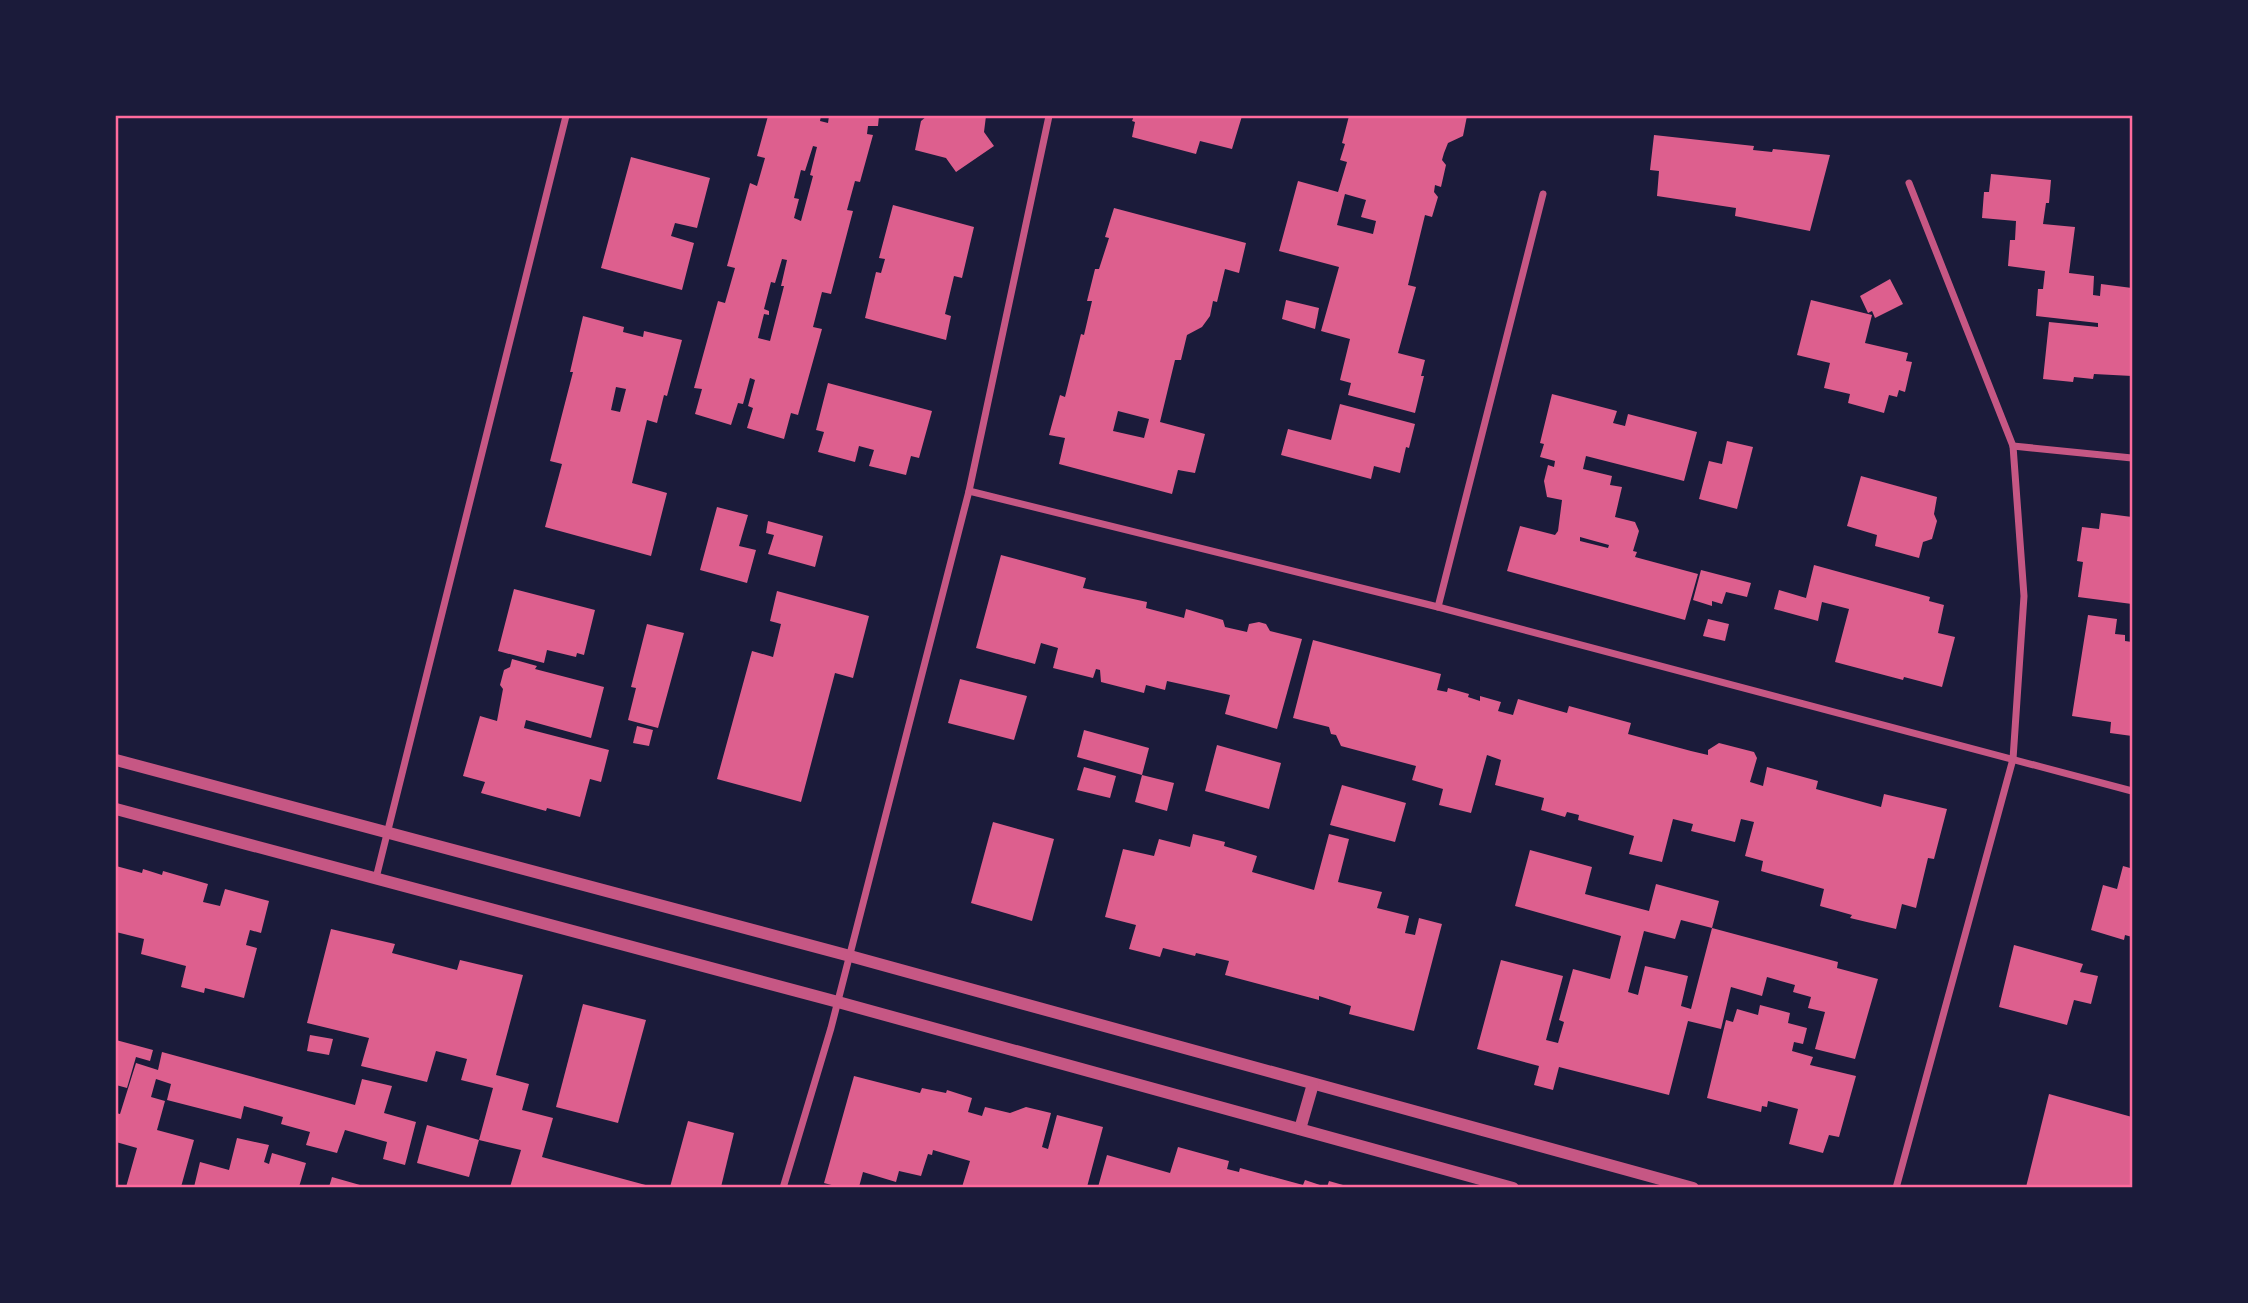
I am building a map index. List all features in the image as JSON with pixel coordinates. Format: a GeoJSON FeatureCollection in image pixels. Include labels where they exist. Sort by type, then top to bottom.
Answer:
{"type":"FeatureCollection","features":[{"type":"Feature","properties":{"kind":"street"},"geometry":{"type":"LineString","coordinates":[[376,878],[566,116]]}},
{"type":"Feature","properties":{"kind":"street"},"geometry":{"type":"LineString","coordinates":[[783,1188],[838,1002],[970,491],[1049,116]]}},
{"type":"Feature","properties":{"kind":"street"},"geometry":{"type":"LineString","coordinates":[[1896,1188],[2013,759],[2024,596],[2013,446],[1909,183]]}},
{"type":"Feature","properties":{"kind":"street"},"geometry":{"type":"LineString","coordinates":[[1438,607],[1543,194]]}},
{"type":"Feature","properties":{"kind":"street"},"geometry":{"type":"LineString","coordinates":[[2013,446],[2133,458]]}},
{"type":"Feature","properties":{"kind":"street"},"geometry":{"type":"LineString","coordinates":[[970,491],[1438,607],[2133,790]]}},
{"type":"Feature","properties":{"kind":"street"},"geometry":{"type":"LineString","coordinates":[[116,760],[850,956],[1693,1188]]}},
{"type":"Feature","properties":{"kind":"street"},"geometry":{"type":"LineString","coordinates":[[116,809],[838,1002],[1513,1188]]}},
{"type":"Feature","properties":{"kind":"street"},"geometry":{"type":"LineString","coordinates":[[1300,1129],[1313,1083]]}},
{"type":"Feature","properties":{"kind":"building"},"geometry":{"type":"Polygon","coordinates":[[[768,116],[821,116],[820,121],[828,123],[829,116],[879,116],[878,126],[868,126],[867,134],[873,135],[860,182],[855,181],[847,210],[853,211],[831,294],[822,292],[813,327],[822,329],[798,415],[791,413],[784,439],[747,428],[753,408],[748,406],[755,380],[750,378],[743,404],[738,403],[731,425],[695,414],[702,389],[694,388],[718,301],[725,303],[735,268],[727,266],[750,183],[757,186],[765,158],[757,156],[768,116]],[[813,146],[805,171],[801,170],[794,198],[799,199],[794,218],[801,221],[813,176],[810,175],[817,147],[813,146]],[[782,259],[775,283],[771,282],[764,309],[769,311],[769,315],[764,314],[758,338],[770,341],[784,286],[781,286],[787,260],[782,259]]]}},
{"type":"Feature","properties":{"kind":"building"},"geometry":{"type":"Polygon","coordinates":[[[927,116],[986,116],[984,132],[994,146],[956,172],[946,158],[915,150],[921,121],[927,116]]]}},
{"type":"Feature","properties":{"kind":"building"},"geometry":{"type":"Polygon","coordinates":[[[1134,116],[1242,116],[1232,149],[1200,141],[1196,154],[1132,137],[1134,116]]]}},
{"type":"Feature","properties":{"kind":"building"},"geometry":{"type":"Polygon","coordinates":[[[1349,116],[1467,116],[1463,136],[1448,143],[1444,153],[1442,160],[1446,165],[1441,187],[1435,185],[1434,192],[1438,197],[1432,217],[1425,215],[1408,285],[1416,287],[1398,353],[1425,360],[1415,413],[1348,395],[1351,383],[1340,380],[1350,339],[1321,331],[1339,267],[1279,251],[1298,181],[1338,192],[1347,162],[1340,160],[1345,144],[1342,143],[1349,116]],[[1345,194],[1337,225],[1373,234],[1376,221],[1361,217],[1366,200],[1345,194]]]}},
{"type":"Feature","properties":{"kind":"building"},"geometry":{"type":"Polygon","coordinates":[[[1654,135],[1754,146],[1753,150],[1772,152],[1773,149],[1830,155],[1810,231],[1735,216],[1736,208],[1657,196],[1659,171],[1650,170],[1654,135]]]}},
{"type":"Feature","properties":{"kind":"building"},"geometry":{"type":"Polygon","coordinates":[[[631,157],[710,178],[697,228],[675,223],[671,236],[694,243],[682,290],[601,268],[631,157]]]}},
{"type":"Feature","properties":{"kind":"building"},"geometry":{"type":"Polygon","coordinates":[[[1991,174],[2051,180],[2049,203],[2046,203],[2043,224],[2075,227],[2069,273],[2094,276],[2093,295],[2100,296],[2101,284],[2132,288],[2132,376],[2094,374],[2093,379],[2074,377],[2073,382],[2043,379],[2049,322],[2098,327],[2098,323],[2036,316],[2038,289],[2043,289],[2045,271],[2008,266],[2010,240],[2015,240],[2016,221],[1982,218],[1984,192],[1989,192],[1991,174]]]}},
{"type":"Feature","properties":{"kind":"building"},"geometry":{"type":"Polygon","coordinates":[[[893,205],[974,227],[962,278],[954,276],[945,314],[951,316],[946,340],[865,318],[876,272],[881,273],[885,259],[879,258],[893,205]]]}},
{"type":"Feature","properties":{"kind":"building"},"geometry":{"type":"Polygon","coordinates":[[[1114,208],[1246,243],[1239,273],[1225,269],[1217,302],[1213,301],[1210,316],[1202,327],[1187,335],[1181,360],[1175,360],[1160,422],[1205,434],[1195,473],[1178,470],[1172,494],[1059,464],[1065,438],[1049,435],[1060,395],[1065,397],[1081,334],[1084,335],[1092,301],[1087,301],[1095,269],[1099,269],[1109,238],[1105,237],[1114,208]],[[1118,411],[1113,431],[1144,438],[1149,419],[1118,411]]]}},
{"type":"Feature","properties":{"kind":"building"},"geometry":{"type":"Polygon","coordinates":[[[1890,279],[1903,304],[1875,318],[1872,311],[1868,313],[1860,296],[1890,279]]]}},
{"type":"Feature","properties":{"kind":"building"},"geometry":{"type":"Polygon","coordinates":[[[1286,300],[1319,308],[1315,329],[1282,319],[1286,300]]]}},
{"type":"Feature","properties":{"kind":"building"},"geometry":{"type":"Polygon","coordinates":[[[1811,300],[1872,315],[1865,343],[1908,353],[1906,361],[1912,362],[1905,392],[1899,390],[1897,397],[1889,395],[1884,413],[1848,403],[1850,394],[1824,388],[1830,363],[1797,355],[1811,300]]]}},
{"type":"Feature","properties":{"kind":"building"},"geometry":{"type":"Polygon","coordinates":[[[583,316],[624,327],[623,332],[643,337],[644,331],[682,340],[657,423],[647,420],[632,483],[667,493],[651,556],[545,527],[562,464],[550,461],[573,372],[570,372],[583,316]],[[616,387],[611,410],[620,412],[626,389],[616,387]]]}},
{"type":"Feature","properties":{"kind":"building"},"geometry":{"type":"Polygon","coordinates":[[[828,383],[932,411],[919,458],[911,456],[906,475],[869,466],[874,450],[859,446],[855,462],[818,452],[824,432],[816,430],[828,383]]]}},
{"type":"Feature","properties":{"kind":"building"},"geometry":{"type":"Polygon","coordinates":[[[1552,394],[1617,411],[1613,423],[1625,426],[1628,414],[1697,432],[1684,481],[1586,456],[1583,469],[1612,476],[1610,485],[1622,487],[1615,517],[1635,522],[1639,531],[1633,551],[1637,552],[1635,557],[1698,574],[1685,620],[1507,571],[1520,526],[1555,535],[1558,531],[1562,500],[1547,497],[1544,481],[1548,465],[1554,467],[1555,461],[1540,457],[1544,444],[1540,443],[1552,394]],[[1580,537],[1580,541],[1608,548],[1609,545],[1580,537]]]}},
{"type":"Feature","properties":{"kind":"building"},"geometry":{"type":"Polygon","coordinates":[[[1340,404],[1415,424],[1400,473],[1374,466],[1371,479],[1281,455],[1288,429],[1331,440],[1340,404]]]}},
{"type":"Feature","properties":{"kind":"building"},"geometry":{"type":"Polygon","coordinates":[[[1727,441],[1753,447],[1737,509],[1699,499],[1709,461],[1722,464],[1727,441]]]}},
{"type":"Feature","properties":{"kind":"building"},"geometry":{"type":"Polygon","coordinates":[[[1861,476],[1937,497],[1934,514],[1937,521],[1932,539],[1923,542],[1919,558],[1875,546],[1877,535],[1847,526],[1861,476]]]}},
{"type":"Feature","properties":{"kind":"building"},"geometry":{"type":"Polygon","coordinates":[[[717,507],[748,515],[739,546],[756,550],[747,583],[700,570],[717,507]]]}},
{"type":"Feature","properties":{"kind":"building"},"geometry":{"type":"Polygon","coordinates":[[[2101,513],[2132,517],[2132,604],[2078,597],[2083,562],[2077,561],[2082,527],[2099,529],[2101,513]]]}},
{"type":"Feature","properties":{"kind":"building"},"geometry":{"type":"Polygon","coordinates":[[[768,521],[823,536],[815,567],[768,554],[774,535],[766,533],[768,521]]]}},
{"type":"Feature","properties":{"kind":"building"},"geometry":{"type":"Polygon","coordinates":[[[1001,555],[1086,578],[1083,588],[1147,602],[1146,608],[1184,618],[1186,609],[1223,620],[1225,627],[1247,632],[1249,624],[1259,622],[1266,624],[1270,631],[1302,639],[1277,729],[1225,714],[1230,695],[1167,681],[1165,690],[1146,685],[1144,693],[1101,682],[1100,670],[1096,669],[1093,678],[1053,668],[1058,648],[1041,643],[1035,664],[976,648],[1001,555]]]}},
{"type":"Feature","properties":{"kind":"building"},"geometry":{"type":"Polygon","coordinates":[[[1814,565],[1930,597],[1929,601],[1944,605],[1938,633],[1955,637],[1942,687],[1835,662],[1849,609],[1822,602],[1818,621],[1774,609],[1779,590],[1806,598],[1814,565]]]}},
{"type":"Feature","properties":{"kind":"building"},"geometry":{"type":"Polygon","coordinates":[[[1701,570],[1751,583],[1747,597],[1726,592],[1722,604],[1712,601],[1712,606],[1693,600],[1701,570]]]}},
{"type":"Feature","properties":{"kind":"building"},"geometry":{"type":"Polygon","coordinates":[[[514,589],[595,610],[584,655],[577,653],[576,657],[547,650],[544,663],[498,651],[514,589]]]}},
{"type":"Feature","properties":{"kind":"building"},"geometry":{"type":"Polygon","coordinates":[[[777,591],[869,616],[853,678],[835,673],[801,802],[717,779],[752,651],[773,657],[781,624],[770,621],[777,591]]]}},
{"type":"Feature","properties":{"kind":"building"},"geometry":{"type":"Polygon","coordinates":[[[2088,615],[2117,619],[2115,634],[2125,635],[2125,641],[2132,642],[2132,736],[2110,733],[2111,722],[2072,716],[2088,615]]]}},
{"type":"Feature","properties":{"kind":"building"},"geometry":{"type":"Polygon","coordinates":[[[1708,619],[1729,624],[1725,641],[1703,636],[1708,619]]]}},
{"type":"Feature","properties":{"kind":"building"},"geometry":{"type":"Polygon","coordinates":[[[647,624],[684,633],[658,728],[628,720],[636,688],[631,687],[647,624]]]}},
{"type":"Feature","properties":{"kind":"building"},"geometry":{"type":"Polygon","coordinates":[[[1313,640],[1441,674],[1437,690],[1447,692],[1448,688],[1469,694],[1468,697],[1480,701],[1480,696],[1501,702],[1498,711],[1513,715],[1518,699],[1567,713],[1569,706],[1631,723],[1628,734],[1691,751],[1708,755],[1708,750],[1719,743],[1754,752],[1757,758],[1750,782],[1763,786],[1767,767],[1818,781],[1816,789],[1881,807],[1884,794],[1947,809],[1934,859],[1928,858],[1916,908],[1902,904],[1896,929],[1850,918],[1852,915],[1820,906],[1824,889],[1761,871],[1763,861],[1745,856],[1754,822],[1741,819],[1735,842],[1691,831],[1693,824],[1673,819],[1662,862],[1629,854],[1634,836],[1578,820],[1579,815],[1567,812],[1565,817],[1541,810],[1544,798],[1495,785],[1501,760],[1487,755],[1471,813],[1439,805],[1443,789],[1412,780],[1416,766],[1341,746],[1329,727],[1293,718],[1313,640]]]}},
{"type":"Feature","properties":{"kind":"building"},"geometry":{"type":"Polygon","coordinates":[[[512,659],[537,666],[535,669],[604,687],[591,738],[526,720],[524,728],[609,750],[601,782],[590,779],[580,817],[547,808],[546,811],[481,793],[485,782],[463,776],[480,716],[497,721],[503,689],[500,685],[504,670],[510,667],[512,659]]]}},
{"type":"Feature","properties":{"kind":"building"},"geometry":{"type":"Polygon","coordinates":[[[960,679],[1027,696],[1014,740],[948,723],[960,679]]]}},
{"type":"Feature","properties":{"kind":"building"},"geometry":{"type":"Polygon","coordinates":[[[637,726],[653,730],[649,746],[633,743],[637,726]]]}},
{"type":"Feature","properties":{"kind":"building"},"geometry":{"type":"Polygon","coordinates":[[[1084,730],[1149,748],[1142,775],[1077,757],[1084,730]]]}},
{"type":"Feature","properties":{"kind":"building"},"geometry":{"type":"Polygon","coordinates":[[[1217,745],[1281,763],[1269,809],[1205,791],[1217,745]]]}},
{"type":"Feature","properties":{"kind":"building"},"geometry":{"type":"Polygon","coordinates":[[[1084,767],[1116,776],[1110,798],[1077,790],[1084,767]]]}},
{"type":"Feature","properties":{"kind":"building"},"geometry":{"type":"Polygon","coordinates":[[[1142,775],[1174,783],[1167,811],[1135,802],[1142,775]]]}},
{"type":"Feature","properties":{"kind":"building"},"geometry":{"type":"Polygon","coordinates":[[[1342,785],[1406,803],[1395,842],[1330,825],[1342,785]]]}},
{"type":"Feature","properties":{"kind":"building"},"geometry":{"type":"Polygon","coordinates":[[[993,822],[1054,839],[1032,921],[971,903],[993,822]]]}},
{"type":"Feature","properties":{"kind":"building"},"geometry":{"type":"Polygon","coordinates":[[[1193,834],[1225,842],[1224,846],[1257,856],[1252,872],[1314,890],[1329,834],[1349,839],[1338,882],[1382,892],[1377,908],[1409,916],[1405,933],[1415,935],[1419,918],[1442,924],[1414,1031],[1349,1014],[1351,1006],[1319,996],[1319,1000],[1225,975],[1229,961],[1163,948],[1160,957],[1129,949],[1136,925],[1105,917],[1123,849],[1154,856],[1159,839],[1190,847],[1193,834]]]}},
{"type":"Feature","properties":{"kind":"building"},"geometry":{"type":"Polygon","coordinates":[[[1530,850],[1592,867],[1585,894],[1649,911],[1656,884],[1719,901],[1712,928],[1838,962],[1837,968],[1878,979],[1855,1059],[1815,1049],[1825,1012],[1808,1008],[1811,997],[1793,992],[1795,985],[1767,977],[1762,996],[1731,987],[1721,1029],[1688,1021],[1669,1095],[1559,1067],[1553,1090],[1534,1085],[1539,1066],[1477,1049],[1501,960],[1563,976],[1546,1040],[1558,1043],[1564,1022],[1559,1020],[1573,969],[1610,979],[1621,936],[1515,906],[1530,850]],[[1681,920],[1675,939],[1644,931],[1628,992],[1638,995],[1645,966],[1688,976],[1681,1006],[1691,1009],[1712,928],[1681,920]]]}},
{"type":"Feature","properties":{"kind":"building"},"geometry":{"type":"Polygon","coordinates":[[[2132,863],[2132,937],[2125,935],[2124,940],[2091,930],[2103,885],[2117,889],[2123,866],[2130,868],[2132,863]]]}},
{"type":"Feature","properties":{"kind":"building"},"geometry":{"type":"Polygon","coordinates":[[[116,866],[142,873],[143,869],[162,875],[163,871],[208,884],[203,902],[220,906],[225,889],[269,901],[261,933],[250,930],[246,945],[257,948],[244,998],[205,988],[204,993],[181,987],[186,966],[141,954],[144,939],[116,932],[116,866]]]}},
{"type":"Feature","properties":{"kind":"building"},"geometry":{"type":"Polygon","coordinates":[[[331,929],[395,944],[392,953],[457,970],[460,960],[523,975],[496,1075],[529,1084],[522,1110],[553,1118],[542,1157],[653,1187],[510,1187],[521,1150],[479,1140],[493,1088],[461,1080],[467,1059],[436,1051],[427,1082],[361,1066],[369,1038],[307,1023],[331,929]]]}},
{"type":"Feature","properties":{"kind":"building"},"geometry":{"type":"Polygon","coordinates":[[[2014,945],[2083,964],[2080,972],[2098,976],[2091,1004],[2074,1000],[2067,1025],[1999,1007],[2014,945]]]}},
{"type":"Feature","properties":{"kind":"building"},"geometry":{"type":"Polygon","coordinates":[[[583,1004],[646,1020],[618,1123],[556,1107],[583,1004]]]}},
{"type":"Feature","properties":{"kind":"building"},"geometry":{"type":"Polygon","coordinates":[[[1760,1005],[1790,1013],[1788,1023],[1807,1028],[1803,1044],[1794,1042],[1792,1051],[1813,1057],[1810,1065],[1856,1076],[1839,1137],[1829,1135],[1823,1153],[1789,1144],[1798,1109],[1768,1101],[1767,1107],[1762,1106],[1761,1112],[1707,1098],[1726,1020],[1733,1022],[1737,1009],[1758,1015],[1760,1005]]]}},
{"type":"Feature","properties":{"kind":"building"},"geometry":{"type":"Polygon","coordinates":[[[310,1035],[333,1039],[329,1055],[307,1051],[310,1035]]]}},
{"type":"Feature","properties":{"kind":"building"},"geometry":{"type":"Polygon","coordinates":[[[116,1040],[153,1050],[150,1061],[136,1057],[127,1088],[116,1085],[116,1040]]]}},
{"type":"Feature","properties":{"kind":"building"},"geometry":{"type":"Polygon","coordinates":[[[162,1052],[355,1105],[362,1079],[392,1086],[384,1113],[416,1122],[405,1165],[383,1159],[387,1142],[345,1130],[337,1153],[306,1145],[310,1132],[281,1124],[283,1117],[244,1106],[241,1119],[167,1100],[171,1084],[156,1079],[151,1097],[165,1101],[157,1130],[194,1140],[181,1187],[126,1187],[137,1148],[116,1142],[116,1113],[120,1114],[136,1063],[158,1070],[162,1052]]]}},
{"type":"Feature","properties":{"kind":"building"},"geometry":{"type":"Polygon","coordinates":[[[854,1076],[920,1093],[922,1088],[946,1093],[947,1090],[972,1098],[968,1112],[982,1116],[985,1107],[1010,1113],[1026,1107],[1051,1113],[1042,1147],[1048,1149],[1057,1115],[1103,1127],[1087,1187],[962,1187],[970,1161],[933,1150],[932,1155],[928,1154],[921,1176],[899,1171],[896,1182],[863,1172],[859,1187],[839,1187],[824,1183],[854,1076]]]}},
{"type":"Feature","properties":{"kind":"building"},"geometry":{"type":"Polygon","coordinates":[[[2049,1094],[2132,1117],[2132,1187],[2026,1187],[2049,1094]]]}},
{"type":"Feature","properties":{"kind":"building"},"geometry":{"type":"Polygon","coordinates":[[[688,1121],[734,1133],[721,1187],[670,1187],[688,1121]]]}},
{"type":"Feature","properties":{"kind":"building"},"geometry":{"type":"Polygon","coordinates":[[[427,1125],[479,1140],[469,1177],[417,1163],[427,1125]]]}},
{"type":"Feature","properties":{"kind":"building"},"geometry":{"type":"Polygon","coordinates":[[[237,1138],[269,1145],[264,1162],[269,1164],[272,1153],[306,1163],[299,1187],[194,1187],[200,1162],[229,1170],[237,1138]]]}},
{"type":"Feature","properties":{"kind":"building"},"geometry":{"type":"Polygon","coordinates":[[[1178,1147],[1229,1161],[1227,1169],[1239,1172],[1240,1168],[1303,1185],[1305,1180],[1326,1187],[1098,1187],[1107,1155],[1170,1173],[1178,1147]]]}},
{"type":"Feature","properties":{"kind":"building"},"geometry":{"type":"Polygon","coordinates":[[[332,1177],[367,1187],[329,1187],[332,1177]]]}},
{"type":"Feature","properties":{"kind":"building"},"geometry":{"type":"Polygon","coordinates":[[[1329,1181],[1350,1187],[1327,1187],[1329,1181]]]}}]}
